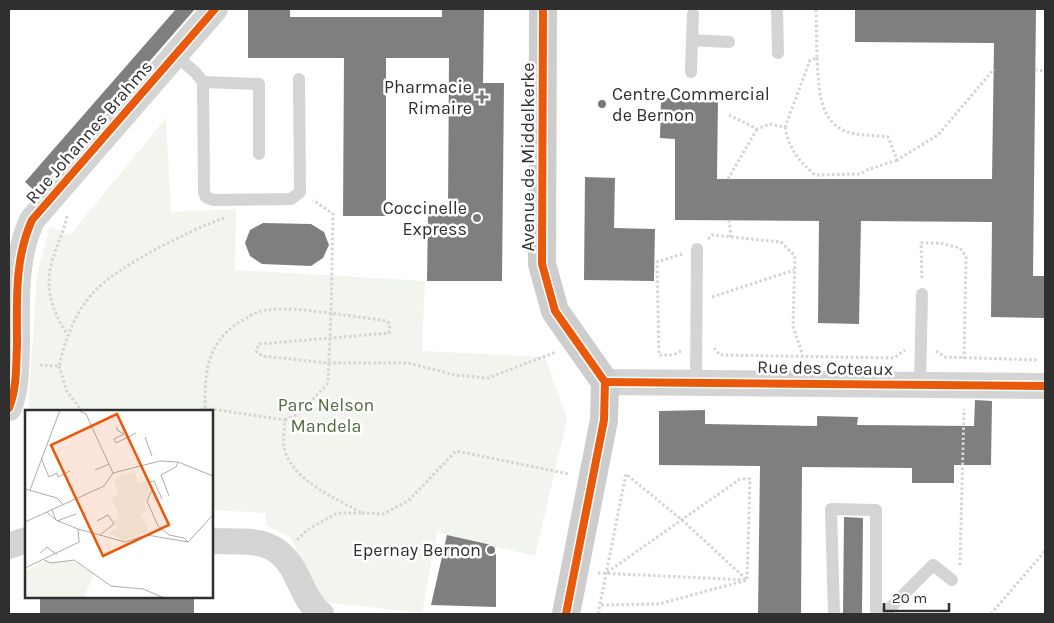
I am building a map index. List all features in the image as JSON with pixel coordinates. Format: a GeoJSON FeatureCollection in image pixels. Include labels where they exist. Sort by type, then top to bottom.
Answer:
{"type":"FeatureCollection","features":[{"type":"Feature","properties":{"kind":"street","name":"Rue Johannes Brahms"},"geometry":{"type":"LineString","coordinates":[[9,408],[16,382],[17,284],[21,252],[32,220],[215,9]]}},
{"type":"Feature","properties":{"kind":"street","name":"Avenue de Middelkerke"},"geometry":{"type":"LineString","coordinates":[[543,9],[542,264],[555,312],[605,382]]}},
{"type":"Feature","properties":{"kind":"street","name":"Rue des Coteaux"},"geometry":{"type":"LineString","coordinates":[[605,382],[1045,386]]}},
{"type":"Feature","properties":{"kind":"street"},"geometry":{"type":"LineString","coordinates":[[566,614],[604,420],[605,382]]}},
{"type":"Feature","properties":{"kind":"street"},"geometry":{"type":"LineString","coordinates":[[9,546],[25,540]]}},
{"type":"Feature","properties":{"kind":"street"},"geometry":{"type":"LineString","coordinates":[[212,541],[266,544],[283,554],[311,604],[321,614]]}},
{"type":"Feature","properties":{"kind":"lane"},"geometry":{"type":"LineString","coordinates":[[777,9],[778,53]]}},
{"type":"Feature","properties":{"kind":"lane"},"geometry":{"type":"LineString","coordinates":[[691,72],[693,14]]}},
{"type":"Feature","properties":{"kind":"lane"},"geometry":{"type":"LineString","coordinates":[[692,40],[729,42]]}},
{"type":"Feature","properties":{"kind":"lane"},"geometry":{"type":"LineString","coordinates":[[175,55],[196,72],[203,82],[204,192],[206,196],[213,200],[291,200],[300,192],[299,79]]}},
{"type":"Feature","properties":{"kind":"lane"},"geometry":{"type":"LineString","coordinates":[[203,82],[259,84],[260,154]]}},
{"type":"Feature","properties":{"kind":"lane"},"geometry":{"type":"LineString","coordinates":[[696,249],[696,382]]}},
{"type":"Feature","properties":{"kind":"lane"},"geometry":{"type":"LineString","coordinates":[[920,384],[922,294]]}},
{"type":"Feature","properties":{"kind":"lane"},"geometry":{"type":"LineString","coordinates":[[834,614],[832,509],[876,510],[876,610],[881,612],[888,610],[933,565],[952,580]]}},
{"type":"Feature","properties":{"kind":"path"},"geometry":{"type":"LineString","coordinates":[[816,9],[820,97],[829,119],[845,132],[888,137],[898,160]]}},
{"type":"Feature","properties":{"kind":"path"},"geometry":{"type":"LineString","coordinates":[[817,58],[810,60],[785,127],[789,146],[800,163],[814,175],[860,174],[898,160],[938,135],[994,69]]}},
{"type":"Feature","properties":{"kind":"path"},"geometry":{"type":"LineString","coordinates":[[1035,70],[1045,72]]}},
{"type":"Feature","properties":{"kind":"path"},"geometry":{"type":"LineString","coordinates":[[729,115],[758,129]]}},
{"type":"Feature","properties":{"kind":"path"},"geometry":{"type":"LineString","coordinates":[[728,179],[758,129],[770,124],[785,127]]}},
{"type":"Feature","properties":{"kind":"path"},"geometry":{"type":"LineString","coordinates":[[56,192],[67,217],[51,265],[49,291],[54,314],[67,334]]}},
{"type":"Feature","properties":{"kind":"path"},"geometry":{"type":"LineString","coordinates":[[200,410],[205,408],[285,420],[300,414],[328,384],[329,338],[332,313],[333,214],[300,192]]}},
{"type":"Feature","properties":{"kind":"path"},"geometry":{"type":"LineString","coordinates":[[81,410],[67,392],[59,366],[67,334],[92,294],[118,272],[201,226],[229,216],[245,200]]}},
{"type":"Feature","properties":{"kind":"path"},"geometry":{"type":"LineString","coordinates":[[728,220],[731,236]]}},
{"type":"Feature","properties":{"kind":"path"},"geometry":{"type":"LineString","coordinates":[[803,356],[792,326],[795,256],[781,242],[712,235],[696,249],[657,262],[659,355],[673,355],[696,344],[710,345],[720,355],[894,358],[911,346],[934,349],[944,357],[1045,360]]}},
{"type":"Feature","properties":{"kind":"path"},"geometry":{"type":"LineString","coordinates":[[696,302],[794,270]]}},
{"type":"Feature","properties":{"kind":"path"},"geometry":{"type":"LineString","coordinates":[[205,408],[205,380],[212,352],[224,333],[250,316],[265,310],[332,313],[387,321],[390,325],[389,332],[259,344],[256,350],[262,356],[328,363],[408,363],[455,375],[488,378],[579,344]]}},
{"type":"Feature","properties":{"kind":"path"},"geometry":{"type":"LineString","coordinates":[[16,364],[59,366]]}},
{"type":"Feature","properties":{"kind":"path"},"geometry":{"type":"LineString","coordinates":[[285,420],[284,446],[295,470],[326,492],[362,513]]}},
{"type":"Feature","properties":{"kind":"path"},"geometry":{"type":"LineString","coordinates":[[283,554],[307,530],[337,513],[383,514],[408,501],[456,451],[593,478]]}},
{"type":"Feature","properties":{"kind":"path"},"geometry":{"type":"LineString","coordinates":[[598,614],[626,474],[682,520],[747,580]]}},
{"type":"Feature","properties":{"kind":"path"},"geometry":{"type":"LineString","coordinates":[[606,573],[740,479],[750,480],[747,580]]}},
{"type":"Feature","properties":{"kind":"path"},"geometry":{"type":"LineString","coordinates":[[991,614],[1045,551]]}},
{"type":"Feature","properties":{"kind":"path"},"geometry":{"type":"LineString","coordinates":[[574,572],[747,580]]}},
{"type":"Feature","properties":{"kind":"path"},"geometry":{"type":"LineString","coordinates":[[600,605],[659,604],[747,580]]}},
{"type":"Feature","properties":{"kind":"green space","name":"Parc Nelson Mandela"},"geometry":{"type":"Polygon","coordinates":[[[166,118],[171,212],[236,209],[235,270],[425,281],[422,351],[545,357],[567,419],[535,556],[437,532],[422,613],[324,602],[290,537],[266,525],[266,513],[212,510],[212,410],[28,410],[37,274],[50,227],[70,235],[166,118]]]}},
{"type":"Feature","properties":{"kind":"building"},"geometry":{"type":"Polygon","coordinates":[[[176,9],[195,9],[36,192],[25,182],[176,9]]]}},
{"type":"Feature","properties":{"kind":"building"},"geometry":{"type":"Polygon","coordinates":[[[248,9],[290,9],[290,17],[442,17],[442,9],[484,9],[483,83],[504,83],[502,281],[427,281],[428,212],[448,212],[449,58],[386,58],[386,216],[343,216],[344,58],[248,58],[248,9]]]}},
{"type":"Feature","properties":{"kind":"building"},"geometry":{"type":"Polygon","coordinates":[[[855,9],[1036,9],[1033,276],[1045,276],[1045,318],[991,317],[992,222],[861,221],[859,324],[818,323],[819,221],[675,220],[675,139],[660,138],[661,98],[718,98],[717,179],[992,179],[994,43],[855,42],[855,9]]]}},
{"type":"Feature","properties":{"kind":"building"},"geometry":{"type":"Polygon","coordinates":[[[585,177],[615,178],[614,228],[655,229],[654,281],[584,280],[585,177]]]}},
{"type":"Feature","properties":{"kind":"building"},"geometry":{"type":"Polygon","coordinates":[[[263,223],[311,224],[324,232],[329,245],[323,258],[311,266],[262,264],[250,256],[245,243],[250,230],[263,223]]]}},
{"type":"Feature","properties":{"kind":"building"},"geometry":{"type":"Polygon","coordinates":[[[975,400],[992,401],[991,465],[954,465],[954,483],[912,483],[912,468],[802,467],[801,614],[758,614],[760,466],[659,465],[659,411],[705,410],[705,424],[817,426],[817,416],[858,417],[857,425],[974,426],[975,400]]]}},
{"type":"Feature","properties":{"kind":"building"},"geometry":{"type":"Polygon","coordinates":[[[844,517],[863,518],[862,614],[843,614],[844,517]]]}},
{"type":"Feature","properties":{"kind":"building"},"geometry":{"type":"Polygon","coordinates":[[[447,535],[496,546],[496,607],[431,605],[447,535]]]}},
{"type":"Feature","properties":{"kind":"building"},"geometry":{"type":"Polygon","coordinates":[[[40,598],[194,598],[194,614],[40,614],[40,598]]]}},
{"type":"Feature","properties":{"kind":"cycle path"},"geometry":{"type":"LineString","coordinates":[[9,408],[16,377],[19,266],[26,235],[32,220],[215,9]]}},
{"type":"Feature","properties":{"kind":"cycle path"},"geometry":{"type":"LineString","coordinates":[[543,9],[542,264],[555,311],[605,382],[604,420],[566,614]]}},
{"type":"Feature","properties":{"kind":"cycle path"},"geometry":{"type":"LineString","coordinates":[[605,382],[1045,386]]}},
{"type":"Feature","properties":{"kind":"place","name":"Pharmacie Rimaire"},"geometry":{"type":"Point","coordinates":[482,97]}},
{"type":"Feature","properties":{"kind":"place","name":"Centre Commercial de Bernon"},"geometry":{"type":"Point","coordinates":[602,104]}},
{"type":"Feature","properties":{"kind":"place","name":"Coccinelle Express"},"geometry":{"type":"Point","coordinates":[477,218]}},
{"type":"Feature","properties":{"kind":"place","name":"Epernay Bernon"},"geometry":{"type":"Point","coordinates":[491,550]}}]}
